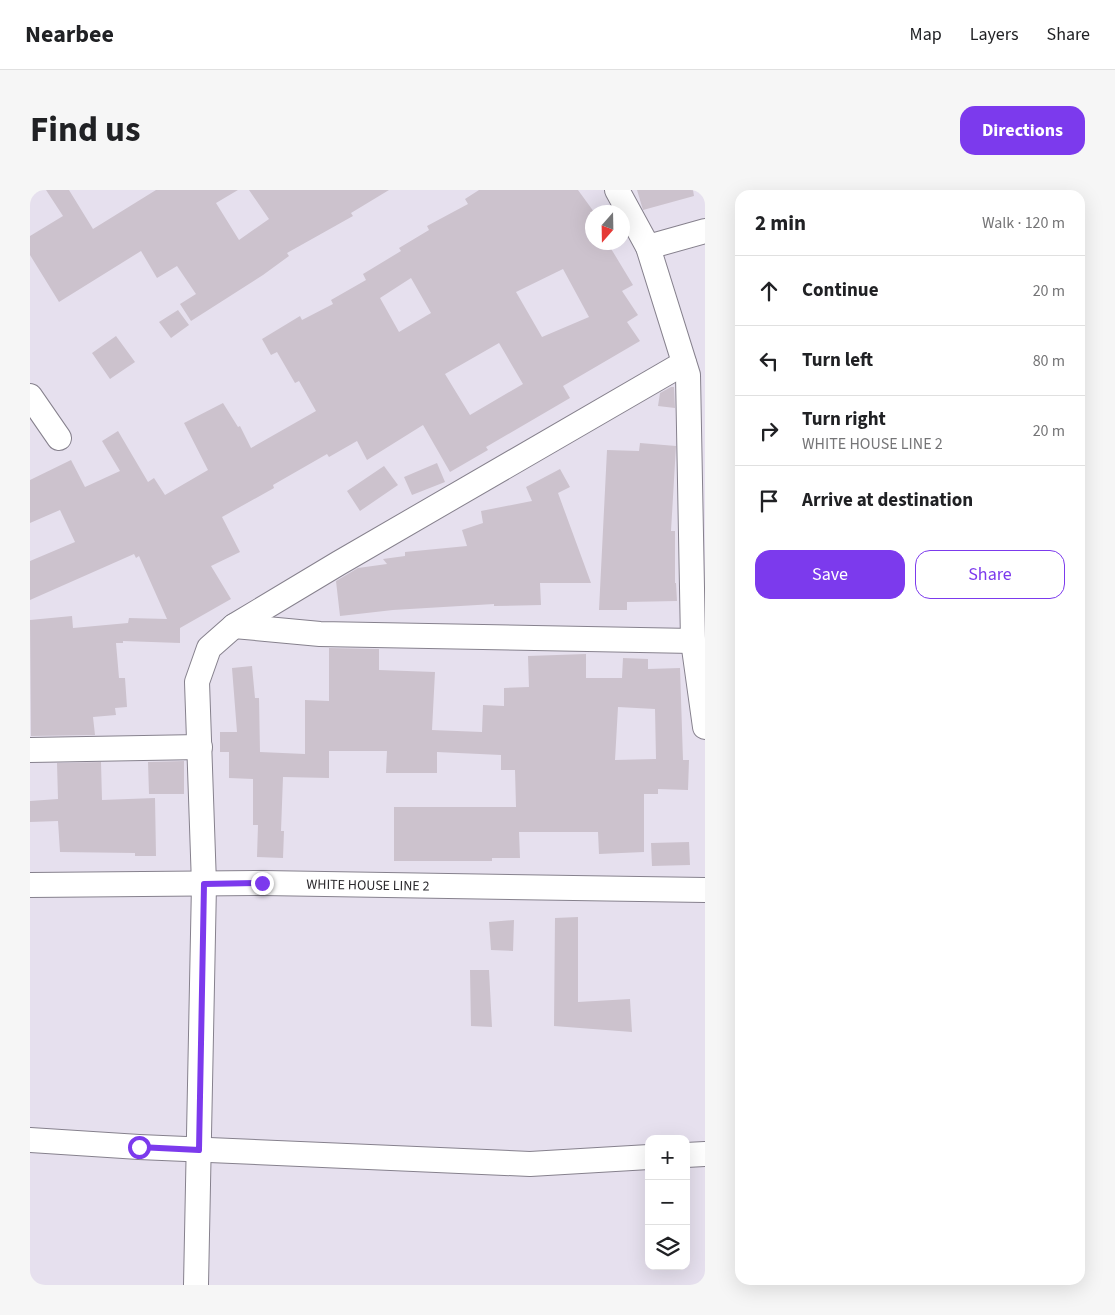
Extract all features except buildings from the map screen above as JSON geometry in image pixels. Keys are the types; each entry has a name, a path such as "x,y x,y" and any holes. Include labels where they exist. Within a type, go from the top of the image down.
{"street":[{"path":"617,190 648,247 688,375 693,641 705,727"},
{"path":"648,247 705,231"},
{"path":"196,1285 204,884 198,682 209,648 234,626 339,563 684,363"},
{"path":"30,396 60,438"},
{"path":"234,626 320,634 693,641"},
{"path":"30,750 200,746"},
{"name":"WHITE HOUSE LINE 2","path":"30,885 262,883 705,890"},
{"path":"30,1140 199,1150 530,1164 645,1157"},
{"path":"690,1155 705,1154"}],"route":[{"path":"139,1147 199,1150 204,884 262,883"}]}
